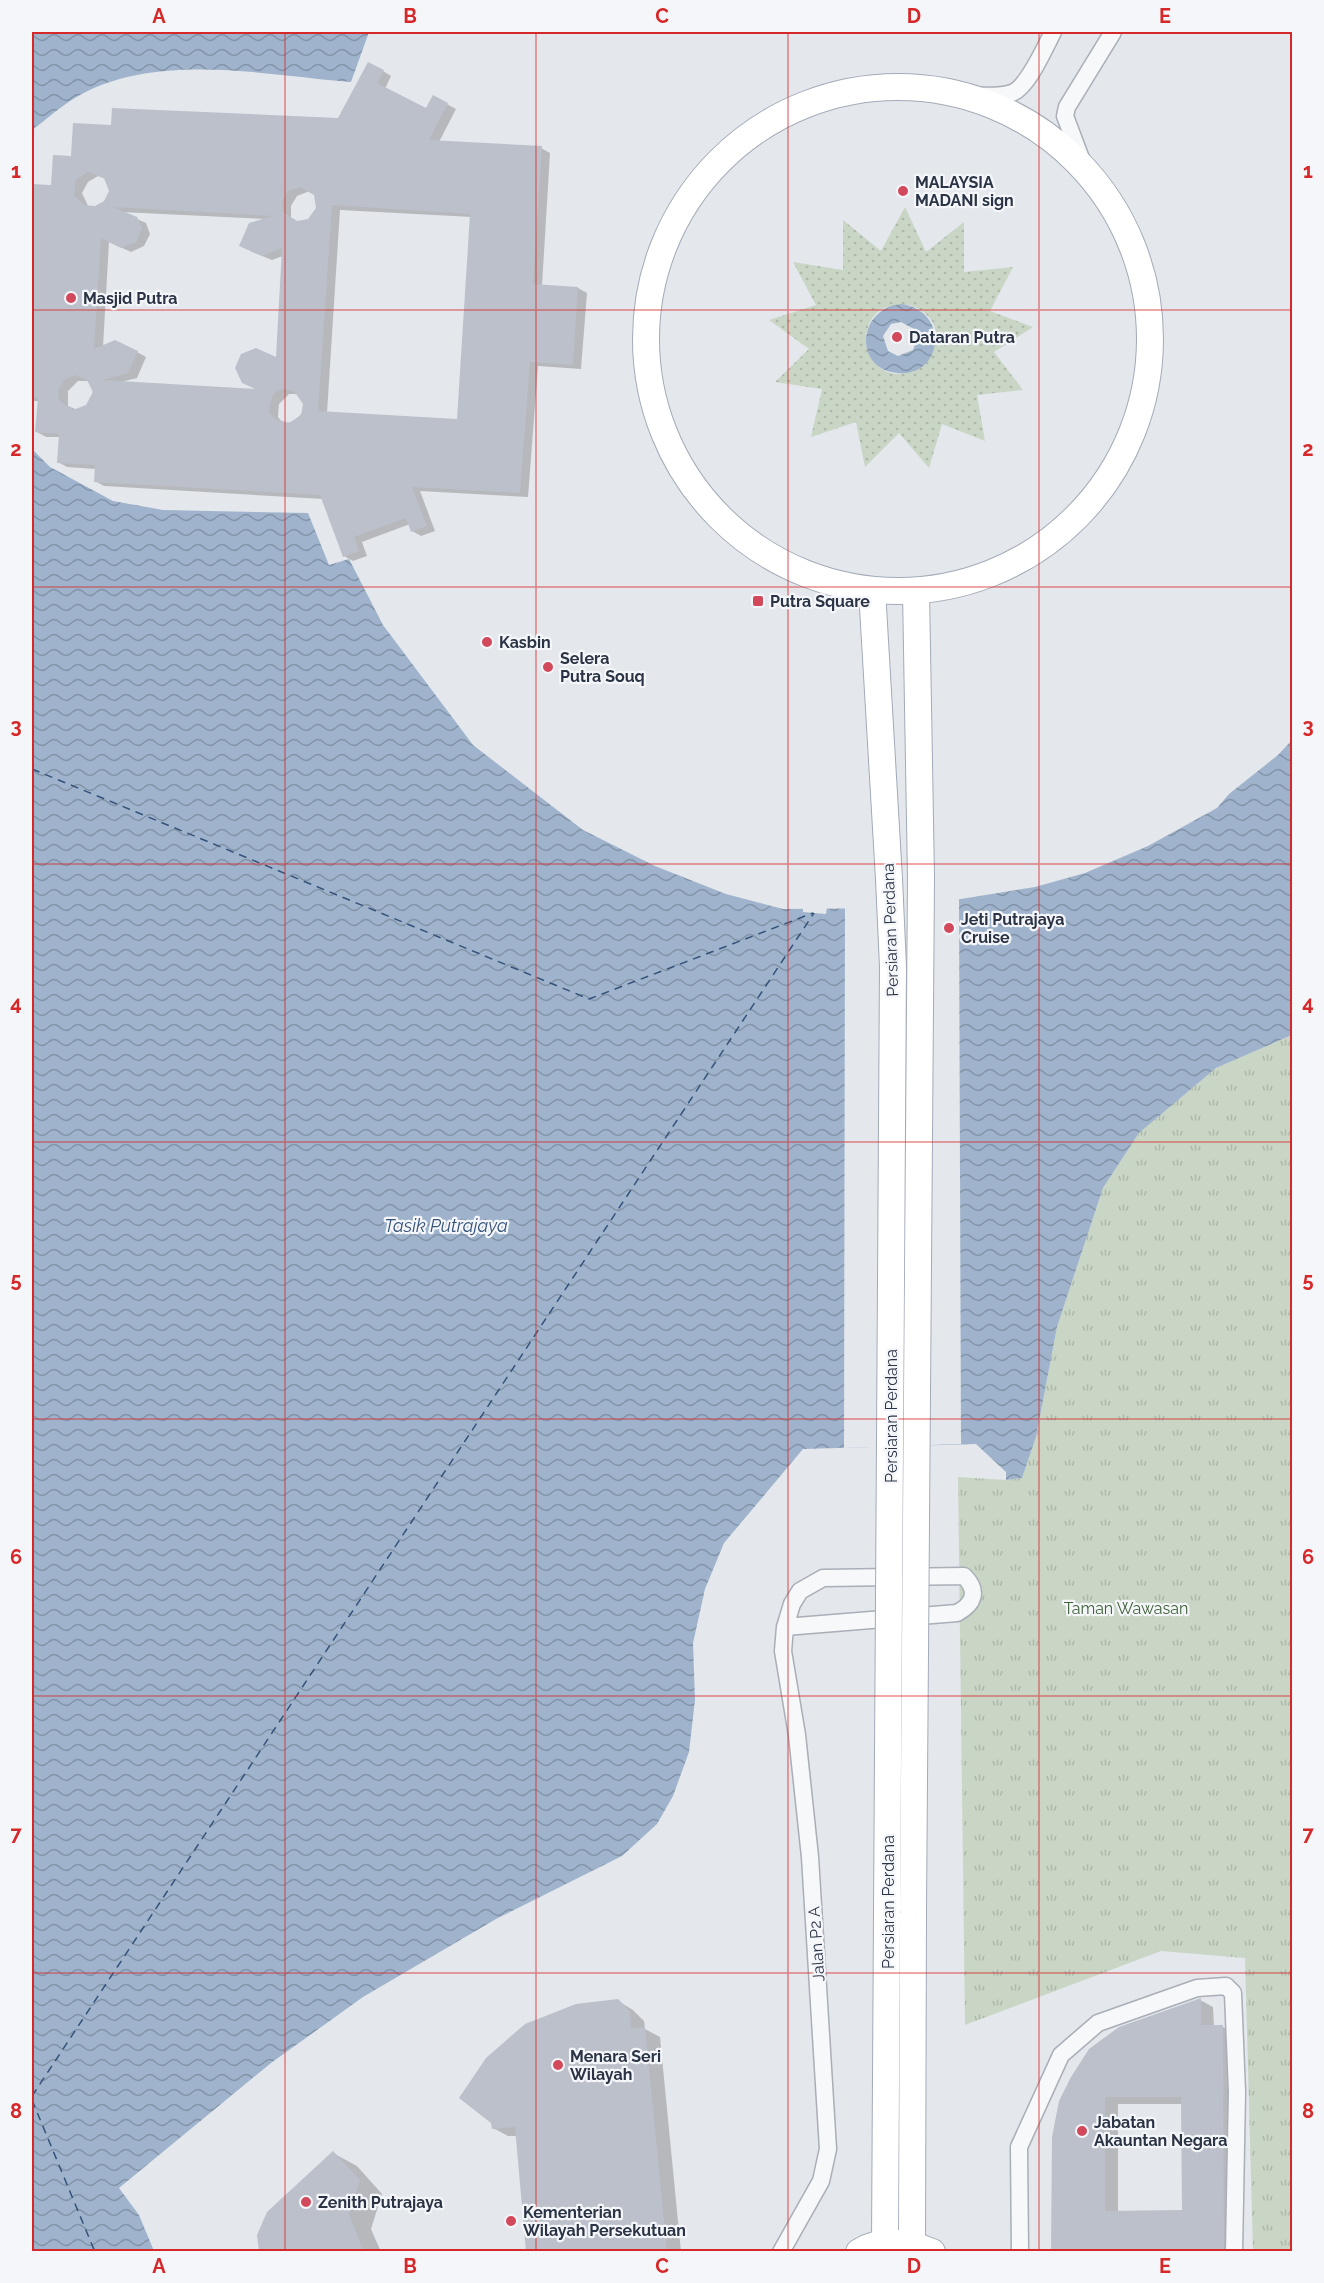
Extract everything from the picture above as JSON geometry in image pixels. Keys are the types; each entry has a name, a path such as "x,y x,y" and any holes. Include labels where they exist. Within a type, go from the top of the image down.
{"main road":[{"path":"899,87 961,95 1007,111 1040,131 1085,169 1123,223 1140,264 1149,308 1151,353 1144,398 1133,431 1118,463 1098,492 1067,525 1040,546 971,580 916,591 872,590 832,583 793,569 749,543 725,524 698,495 676,463 660,427 649,388 645,345 650,290 662,248 687,200 707,174 756,131 789,112 824,98 861,90 899,87"},
{"name":"Persiaran Perdana","path":"872,590 890,879 893,967 885,2242"},
{"name":"Persiaran Perdana","path":"916,591 921,878 913,1909 922,2247"},
{"path":"859,2252 885,2242 922,2247"}],"street":[{"path":"961,95 1001,95 1014,92 1025,83 1053,32"},
{"path":"1085,169 1065,116 1067,107 1113,32"},
{"name":"Jalan P2 A","path":"781,2252 821,2181 828,2149 810,1857 797,1734 783,1651 785,1627 792,1604 800,1591 823,1578 964,1576 972,1584 974,1594 972,1602 957,1613 785,1627"},
{"path":"1020,2252 1019,2146 1061,2055 1098,2023 1197,1988 1226,1986 1233,1993 1237,2092 1234,2252"}],"green space":[{"path":"905,207 926,252 964,222 964,272 1013,267 990,311 1033,327 994,352 1023,390 977,395 985,441 942,424 929,468 899,433 865,467 856,422 811,437 822,389 775,382 809,349 769,320 816,305 793,262 843,270 843,220 881,251","holes":["910,305 928,316 936,330 934,345 927,359 915,369 900,374 885,371 871,358 866,345 867,331 872,318 882,309"]},
{"name":"Taman Wawasan","path":"1292,1035 1292,2251 1253,2251 1245,1958 1161,1951 965,2025 958,1477 1006,1480 1022,1478 1036,1437 1057,1327 1103,1188 1139,1133 1216,1068"}],"water":[{"path":"32,32 369,32 351,82 213,70 178,70 143,74 111,82 80,95 32,130"},
{"path":"901,304 917,309 928,318 934,330 935,342 932,355 925,365 913,371 898,373 884,369 874,362 868,351 866,339 875,316 886,308","holes":["901,322 914,329 917,339 913,350 898,356 888,351 883,336 891,324"]},
{"name":"Tasik Putrajaya","path":"32,449 50,467 113,501 163,510 308,513 329,565 349,559 383,625 473,745 583,830 655,866 726,894 783,909 905,908 1035,887 1085,873 1148,846 1217,808 1229,794 1278,755 1292,740 1292,1035 1216,1068 1139,1133 1103,1188 1057,1327 1036,1437 1022,1478 1006,1480 1006,1472 976,1444 803,1449 724,1543 705,1589 693,1643 695,1700 689,1752 673,1796 657,1824 622,1856 496,1919 363,1997 271,2063 119,2188 139,2215 154,2251 32,2251"}],"pier":[{"path":"959,899 961,1444 844,1448 845,908"},
{"path":"803,906 827,906 826,914 803,912"}],"building":[{"path":"368,62 384,70 377,83 426,108 433,95 448,103 429,140 542,146 533,284 578,287 573,365 530,362 520,493 412,487 427,526 411,532 406,518 354,537 359,551 343,557 320,495 94,482 95,465 57,463 59,434 35,432 38,398 32,397 32,184 51,185 53,155 71,156 73,123 111,125 112,108 338,118","holes":["88,172 104,178 109,191 104,201 95,206 84,205 74,195 76,180","300,187 314,195 316,208 308,219 297,221 283,212 282,201 288,191","332,205 470,214 457,419 318,411","113,207 273,216 249,223 239,246 262,256 282,248 276,357 256,348 241,354 235,368 242,383 256,389 102,380 128,373 138,351 115,340 94,349 101,238 121,248 136,242 142,228 137,217","75,375 87,380 93,392 86,405 73,410 59,400 58,391 64,380","282,389 294,391 303,404 301,415 289,423 275,419 269,411 273,394"]},
{"name":"Jabatan Akauntan Negara","path":"1201,1998 1201,2025 1223,2025 1224,2252 1051,2252 1052,2137 1059,2101 1089,2049 1119,2027","holes":["1105,2097 1181,2097 1182,2210 1105,2211"]},
{"path":"618,1999 630,2011 631,2029 645,2027 667,2252 526,2252 515,2127 492,2129 491,2123 459,2098 486,2058 525,2024 576,2004"},
{"name":"Zenith Putrajaya","path":"333,2151 360,2180 349,2214 364,2252 259,2252 257,2235 267,2212"}],"ferry route":[{"path":"32,769 589,999 813,913"},
{"path":"32,2096 814,913"},
{"path":"32,2100 95,2252"}],"place":[{"name":"MALAYSIA MADANI sign","path":"903,191"},
{"name":"Masjid Putra","path":"71,298"},
{"name":"Dataran Putra","path":"897,337"},
{"name":"Putra Square","path":"758,601"},
{"name":"Kasbin","path":"487,642"},
{"name":"Selera Putra Souq","path":"548,667"},
{"name":"Jeti Putrajaya Cruise","path":"949,928"},
{"name":"Menara Seri Wilayah","path":"558,2065"},
{"name":"Jabatan Akauntan Negara","path":"1082,2131"},
{"name":"Zenith Putrajaya","path":"306,2202"},
{"name":"Kementerian Wilayah Persekutuan","path":"511,2221"}]}
